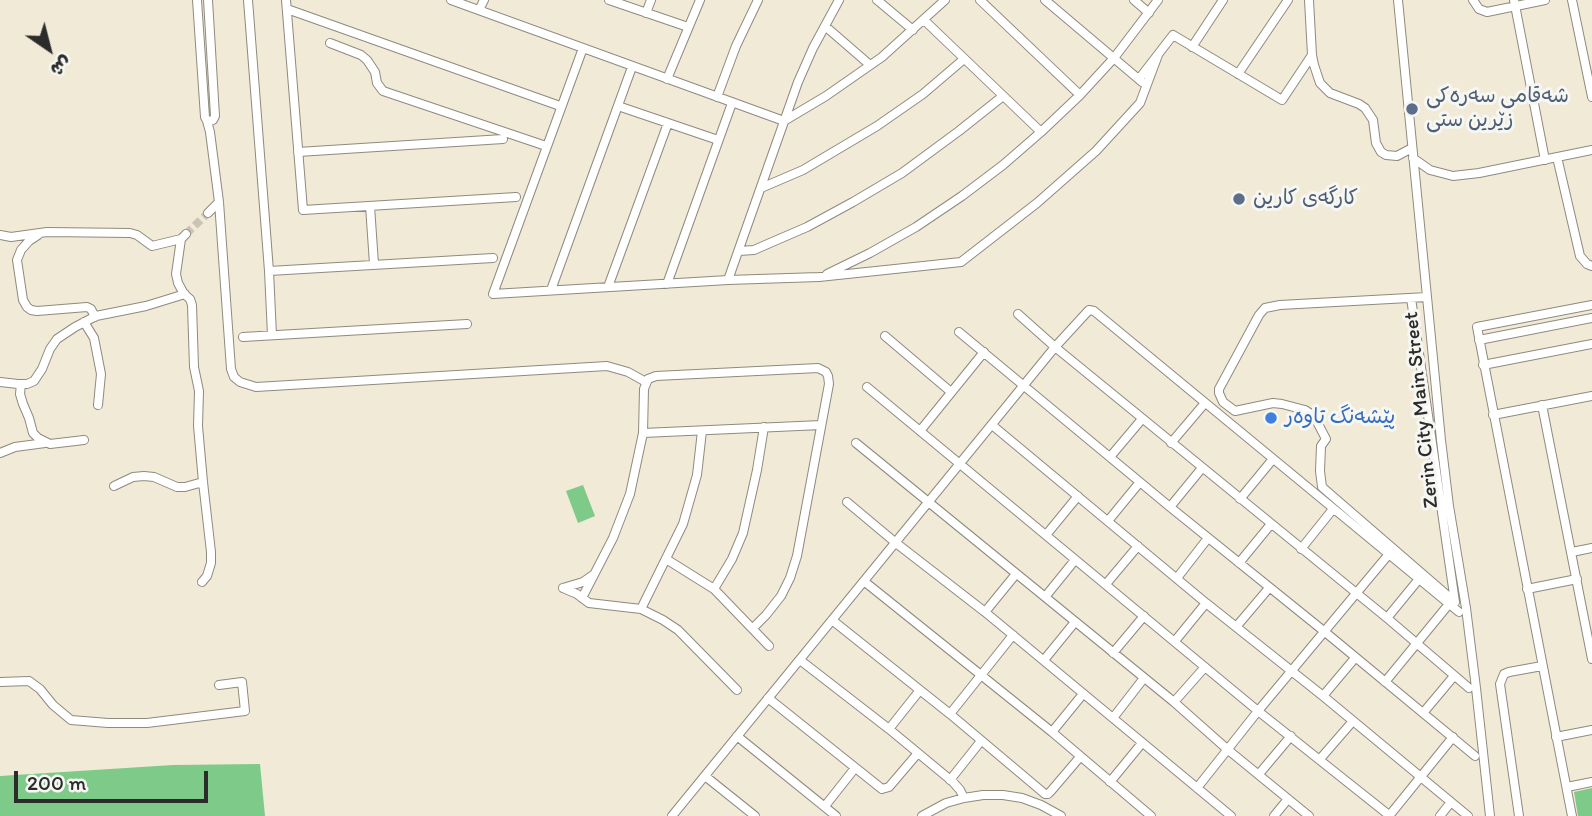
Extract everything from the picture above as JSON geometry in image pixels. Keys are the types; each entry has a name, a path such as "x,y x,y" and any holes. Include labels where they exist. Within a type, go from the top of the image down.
{"street":[{"path":"197,0 205,117 210,132 219,202 231,369 234,377 244,384 260,387 607,366 628,372 646,382"},
{"path":"207,121 211,121 215,116 208,0"},
{"path":"248,0 272,335"},
{"path":"451,0 784,121 870,65 945,0"},
{"path":"479,10 484,0"},
{"path":"609,0 688,27"},
{"path":"646,13 651,0"},
{"path":"667,79 700,0"},
{"path":"716,97 758,0"},
{"path":"728,280 798,82 839,0"},
{"path":"877,0 913,30"},
{"path":"981,0 1080,95"},
{"path":"1045,0 1147,86"},
{"path":"1134,0 1149,13"},
{"path":"819,277 916,227 1003,164 1080,95 1114,58 1158,0"},
{"path":"1192,47 1223,0"},
{"path":"1238,74 1288,0"},
{"path":"1309,0 1312,55 1317,76 1324,89 1359,104 1369,113 1373,120 1376,143 1385,155 1397,156 1412,148"},
{"name":"Zerin City Main Street","path":"1398,0 1441,440 1476,688 1490,816"},
{"path":"1473,0 1479,9 1487,12 1514,3 1545,0"},
{"path":"1572,0 1592,97"},
{"path":"1514,3 1545,160"},
{"path":"516,197 303,210 286,5 560,106"},
{"path":"924,20 1041,132"},
{"path":"825,26 870,65"},
{"path":"1139,79 1172,35 1282,100 1312,55"},
{"path":"200,43 210,42"},
{"path":"330,43 367,60 383,91 546,146"},
{"path":"583,48 493,293 819,277 961,262 1080,167 1136,109 1158,55"},
{"path":"761,188 803,170 877,125 923,94 964,59"},
{"path":"551,290 632,67"},
{"path":"739,251 754,250 807,228 853,202 902,173 1003,96"},
{"path":"667,285 732,103"},
{"path":"618,106 718,140"},
{"path":"608,287 668,123"},
{"path":"298,152 503,139"},
{"path":"1413,158 1430,170 1453,176 1592,150"},
{"path":"1557,157 1578,252 1583,261 1592,266"},
{"path":"208,212 219,202"},
{"path":"370,206 374,264"},
{"path":"40,233 21,250 17,260 23,300 27,307 37,312 88,307 95,317"},
{"path":"0,234 11,237 40,233 130,233 152,246 184,237 176,274 178,283 192,305 194,367 199,391 198,426 211,563 202,582"},
{"path":"269,271 493,258"},
{"path":"0,382 21,384 34,381 57,339 84,322 185,295"},
{"path":"1411,301 1455,602 1322,487 1321,446 1326,439 1314,416 1305,410 1273,403 1236,411 1225,405 1219,393 1265,308 1280,305 1428,299"},
{"path":"1572,816 1477,327 1592,305"},
{"path":"673,815 1055,347 1086,312 1091,310 1459,612"},
{"path":"1018,314 1469,688"},
{"path":"1479,340 1592,318"},
{"path":"84,322 94,338 101,374 97,405"},
{"path":"243,337 467,324"},
{"path":"959,332 1475,756"},
{"path":"885,336 951,392"},
{"path":"1483,365 1592,344"},
{"path":"920,430 984,352"},
{"path":"582,598 613,538 630,494 642,433 646,382 656,376 818,368 826,372 829,379 794,567 781,596 753,628"},
{"path":"21,384 20,394 33,433 45,443"},
{"path":"867,387 1389,816 1452,737"},
{"path":"1493,415 1592,396"},
{"path":"1171,443 1205,403"},
{"path":"1542,405 1592,659"},
{"path":"1110,457 1142,419"},
{"path":"642,433 821,425"},
{"path":"992,425 1468,816"},
{"path":"714,589 732,559 743,533 764,427"},
{"path":"641,609 689,508 700,458 702,431"},
{"path":"0,453 15,447 84,440"},
{"path":"856,443 1174,702 1227,750 1309,816"},
{"path":"1240,499 1273,459"},
{"path":"1170,507 1202,468"},
{"path":"114,486 144,475 181,488 203,482"},
{"path":"1108,521 1140,482"},
{"path":"1046,535 1078,496"},
{"path":"847,502 1044,660 1227,815"},
{"path":"1301,549 1334,509"},
{"path":"1239,563 1271,524"},
{"path":"1177,578 1208,538"},
{"path":"1106,584 1138,546"},
{"path":"1572,552 1592,548"},
{"path":"1197,788 1290,671 1389,554"},
{"path":"666,559 714,589 769,646"},
{"path":"1045,597 1076,560"},
{"path":"597,570 583,582 563,588 589,603 641,609 678,630 737,690"},
{"path":"985,612 1016,574"},
{"path":"1387,618 1419,579"},
{"path":"1527,589 1577,579"},
{"path":"864,582 1052,732 1148,815"},
{"path":"1236,627 1269,589"},
{"path":"1581,601 1592,599"},
{"path":"1175,641 1206,603"},
{"path":"1385,682 1449,604"},
{"path":"1113,653 1144,616"},
{"path":"832,620 1047,794 1080,757"},
{"path":"1044,660 1076,622"},
{"path":"950,714 1013,635"},
{"path":"1323,696 1355,657"},
{"path":"800,660 918,753 950,780 964,797"},
{"path":"1519,816 1500,684 1504,674 1542,666"},
{"path":"1174,702 1205,667"},
{"path":"1423,713 1454,676"},
{"path":"1113,718 1144,678"},
{"path":"0,682 29,681 71,720 108,723 147,723 245,711 242,682 219,685"},
{"path":"889,729 920,690"},
{"path":"1052,732 1083,694"},
{"path":"768,698 882,789 889,788 918,753"},
{"path":"1320,758 1353,721"},
{"path":"1556,737 1592,730"},
{"path":"737,736 836,816"},
{"path":"1259,774 1291,736"},
{"path":"950,780 981,741"},
{"path":"1110,782 1142,743"},
{"path":"825,806 855,768"},
{"path":"705,776 755,816"},
{"path":"1567,787 1592,782"},
{"path":"926,815 946,803 983,794 1022,798 1041,804 1061,816"},
{"path":"1273,816 1288,799"},
{"path":"1440,816 1451,802"}],"green space":[{"path":"583,485 595,516 578,523 566,491"},
{"path":"260,764 265,816 0,816 0,776 173,765"},
{"path":"1592,788 1592,816 1578,816 1574,792"}],"tunnel":[{"path":"186,234 208,213"}],"place":[{"name":"شەقامی سەرەکی زێرین ستی","path":"1412,109"},
{"name":"کارگەی کارین","path":"1239,199"},
{"name":"پێشەنگ تاوەر","path":"1271,418"}]}
